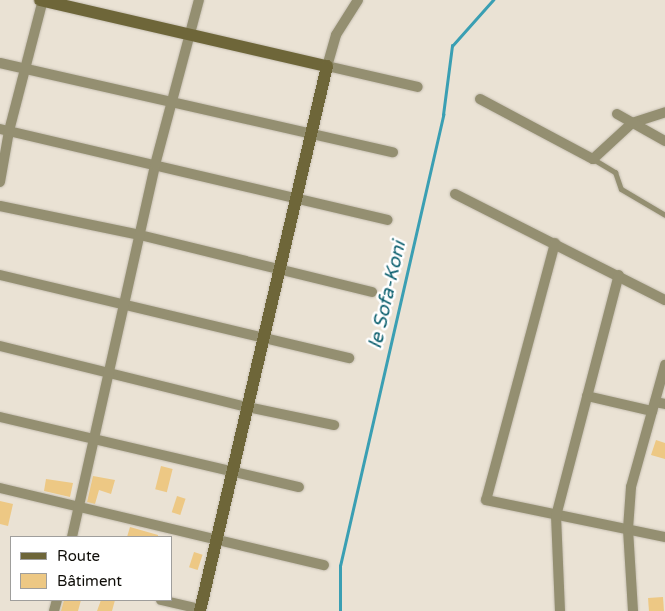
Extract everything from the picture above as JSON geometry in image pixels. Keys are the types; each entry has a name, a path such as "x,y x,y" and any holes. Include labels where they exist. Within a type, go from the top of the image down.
{"street":[{"path":"0,182 5,130 26,69 42,0 418,87"},
{"path":"72,536 96,439 155,165 173,102 189,34 200,0"},
{"path":"165,601 200,610 336,35 358,0"},
{"path":"0,63 311,135 393,152"},
{"path":"480,99 592,159 632,123 665,112"},
{"path":"617,114 665,141"},
{"path":"5,130 155,165 296,201 387,220"},
{"path":"455,194 619,275 665,300"},
{"path":"0,206 140,235 279,271 372,292"},
{"path":"555,243 486,500 665,537"},
{"path":"0,275 126,303 349,358"},
{"path":"560,611 556,516 619,275"},
{"path":"0,346 248,407 334,425"},
{"path":"633,611 628,529 631,487 657,406 665,365"},
{"path":"587,396 657,406"},
{"path":"0,417 232,472 300,486"},
{"path":"0,488 324,565"}],"lane":[{"path":"592,159 615,172 621,189 665,215"}],"building":[{"path":"656,440 665,443 665,459 651,455"},
{"path":"161,466 173,469 167,492 155,489"},
{"path":"93,476 115,480 111,494 99,490 95,504 87,502"},
{"path":"46,479 73,483 70,497 44,491"},
{"path":"177,496 186,499 180,515 172,512"},
{"path":"0,501 13,504 8,526 0,524"},
{"path":"130,527 158,535 158,536 127,536"},
{"path":"194,552 203,555 198,570 189,567"},
{"path":"663,597 664,611 649,611 648,598"},
{"path":"64,601 81,601 78,611 61,611"},
{"path":"101,601 115,601 112,611 97,611"}],"waterway":[{"name":"le Sofa-Koni","path":"340,611 340,566 443,115 452,46 493,0"}]}
